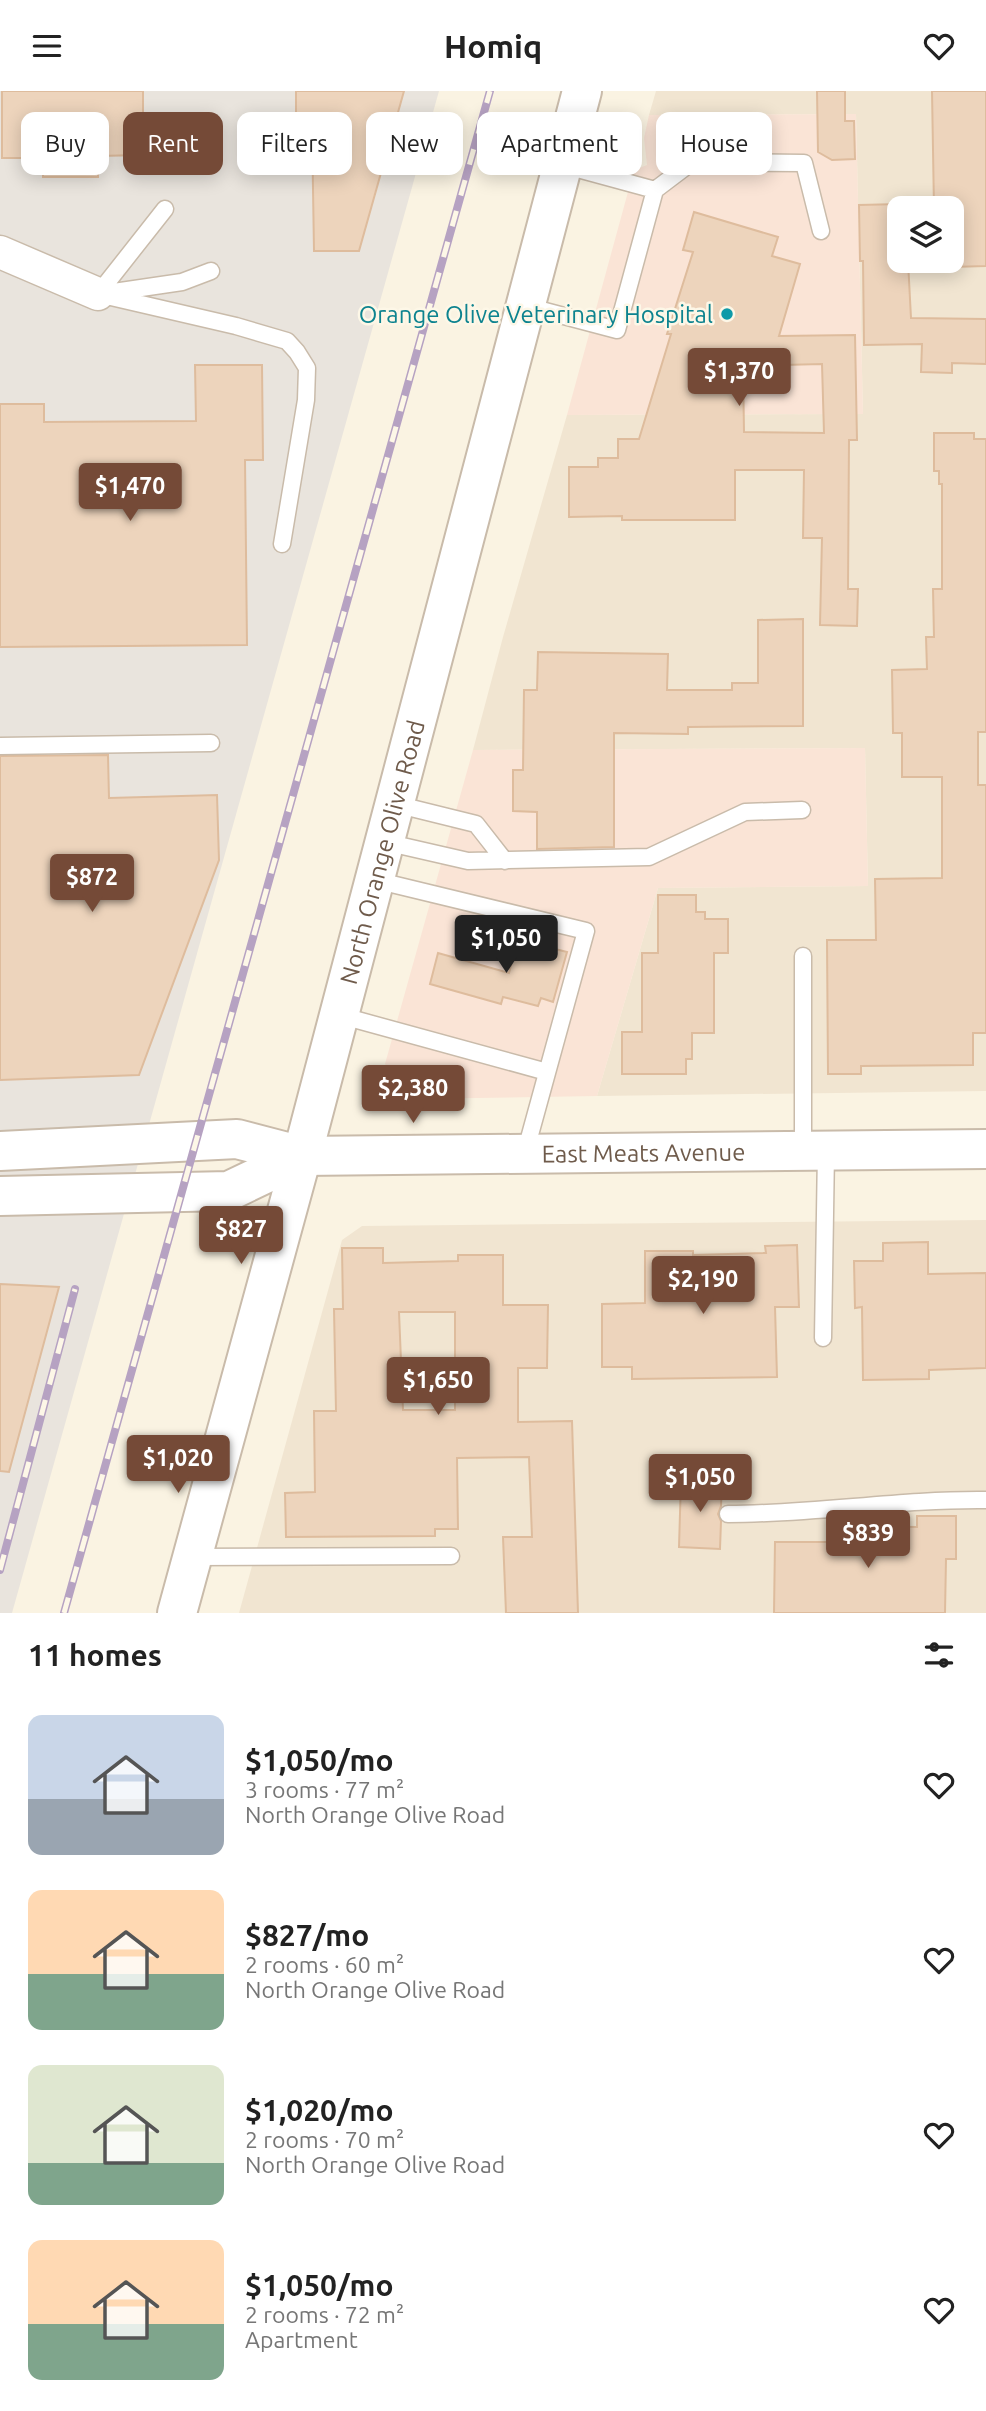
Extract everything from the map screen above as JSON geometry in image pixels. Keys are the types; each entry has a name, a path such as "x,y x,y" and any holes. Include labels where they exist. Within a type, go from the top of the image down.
{"street":[{"name":"North Orange Olive Road","path":"577,112 582,91"},
{"name":"North Orange Olive Road","path":"177,1613 302,1156 560,175"},
{"path":"0,252 98,294"},
{"name":"East Meats Avenue","path":"0,1151 237,1139 302,1156 986,1149"},
{"name":"East Meats Avenue","path":"0,1196 229,1191 302,1156"}],"lane":[{"path":"526,306 617,330 655,190 692,162 804,163 821,231"},
{"path":"600,175 655,190"},
{"path":"98,294 165,209"},
{"path":"98,294 182,282 211,271"},
{"path":"98,294 287,341 297,352 307,368 306,400 282,544"},
{"path":"0,746 211,743"},
{"path":"395,804 476,824 505,861"},
{"path":"385,842 468,861 649,857 745,812 802,810"},
{"path":"374,880 586,931 525,1153"},
{"path":"803,956 823,1338"},
{"path":"339,1015 547,1072"},
{"path":"729,1514 786,1513 941,1499 986,1500"},
{"path":"192,1557 451,1556"}],"shaded area":[{"path":"0,91 439,91 433,112 366,112 366,175 415,175 12,1613 0,1613"},
{"path":"656,91 986,91 986,1091 597,1096 658,888 868,886 865,748 473,750 567,415 863,414 856,114 656,112 656,115 649,115"},
{"path":"772,114 856,114 863,414 567,415 633,175 642,175 642,167 647,165 644,138 649,115 656,115 656,175 772,175"},
{"path":"865,748 868,886 658,888 597,1096 411,1099 385,1064 473,750"},
{"path":"986,1220 986,1613 239,1613 342,1240 362,1226"}],"building":[{"path":"2,91 143,91 143,112 123,112 123,155 109,156 109,112 21,112 21,158 2,158"},
{"path":"296,91 404,91 398,112 366,112 366,175 380,175 359,251 314,251 313,175 352,175 352,112 296,112"},
{"path":"817,91 845,91 845,121 854,121 855,159 832,160 818,152"},
{"path":"932,91 986,91 986,266 964,267 964,196 934,196"},
{"path":"43,175 98,175 98,177"},
{"path":"887,204 887,273 909,273 911,318 986,319 986,364 952,363 952,373 921,372 922,344 864,345 859,205"},
{"path":"694,212 778,237 772,256 800,264 779,336 855,335 857,440 849,440 848,589 858,589 857,626 820,625 822,538 803,538 804,470 735,470 735,520 569,517 569,467 598,467 598,458 618,458 618,439 639,439 671,334 667,334 693,252 683,250","holes":["822,364 824,433 744,432 743,366"]},
{"path":"195,365 262,365 263,460 245,460 247,645 0,647 0,404 44,404 44,422 196,421"},
{"path":"934,433 974,433 974,439 986,439 986,732 978,732 978,785 986,785 986,1033 973,1033 973,1065 861,1066 861,1074 828,1074 827,940 876,940 875,879 942,878 942,777 902,777 902,733 893,733 892,670 927,669 926,637 934,637 933,589 942,589 942,484 939,484 939,471 934,471"},
{"path":"803,619 803,726 688,727 688,734 614,733 614,847 537,849 537,812 513,811 513,770 523,770 524,690 537,690 538,652 668,654 667,690 732,690 732,683 758,683 758,620"},
{"path":"108,755 109,798 217,795 219,860 139,1075 0,1080 0,756"},
{"path":"658,895 696,895 696,912 705,912 705,919 728,919 728,953 714,953 714,1033 692,1033 692,1059 686,1059 686,1074 622,1074 622,1032 642,1032 642,953 658,953"},
{"path":"519,935 556,945 555,949 567,952 553,1002 541,998 538,1006 503,997 501,1004 430,984 438,953 509,973"},
{"path":"928,1242 928,1274 986,1273 986,1368 929,1370 929,1379 863,1380 862,1307 855,1308 854,1261 883,1261 883,1243"},
{"path":"797,1245 799,1307 775,1307 777,1377 632,1379 632,1367 602,1367 602,1304 645,1303 645,1251 693,1251 693,1255 766,1253 765,1246"},
{"path":"342,1248 383,1248 383,1263 458,1261 458,1255 503,1255 503,1305 548,1305 547,1368 518,1368 518,1422 572,1421 578,1613 506,1613 503,1537 532,1537 529,1457 457,1458 458,1529 435,1529 435,1536 286,1537 285,1493 315,1492 314,1411 336,1411 334,1309 343,1309","holes":["399,1312 455,1312 455,1410 403,1410"]},
{"path":"0,1284 59,1287 9,1472 0,1471"},
{"path":"681,1480 722,1481 718,1514 721,1521 720,1549 679,1547"},
{"path":"917,1516 956,1516 956,1559 946,1559 945,1613 774,1613 775,1542 846,1542 846,1526 917,1527"}],"railway":[{"path":"64,1613 490,91"},
{"path":"0,1570 75,1289"}],"place":[{"name":"Orange Olive Veterinary Hospital","path":"727,314"}]}
